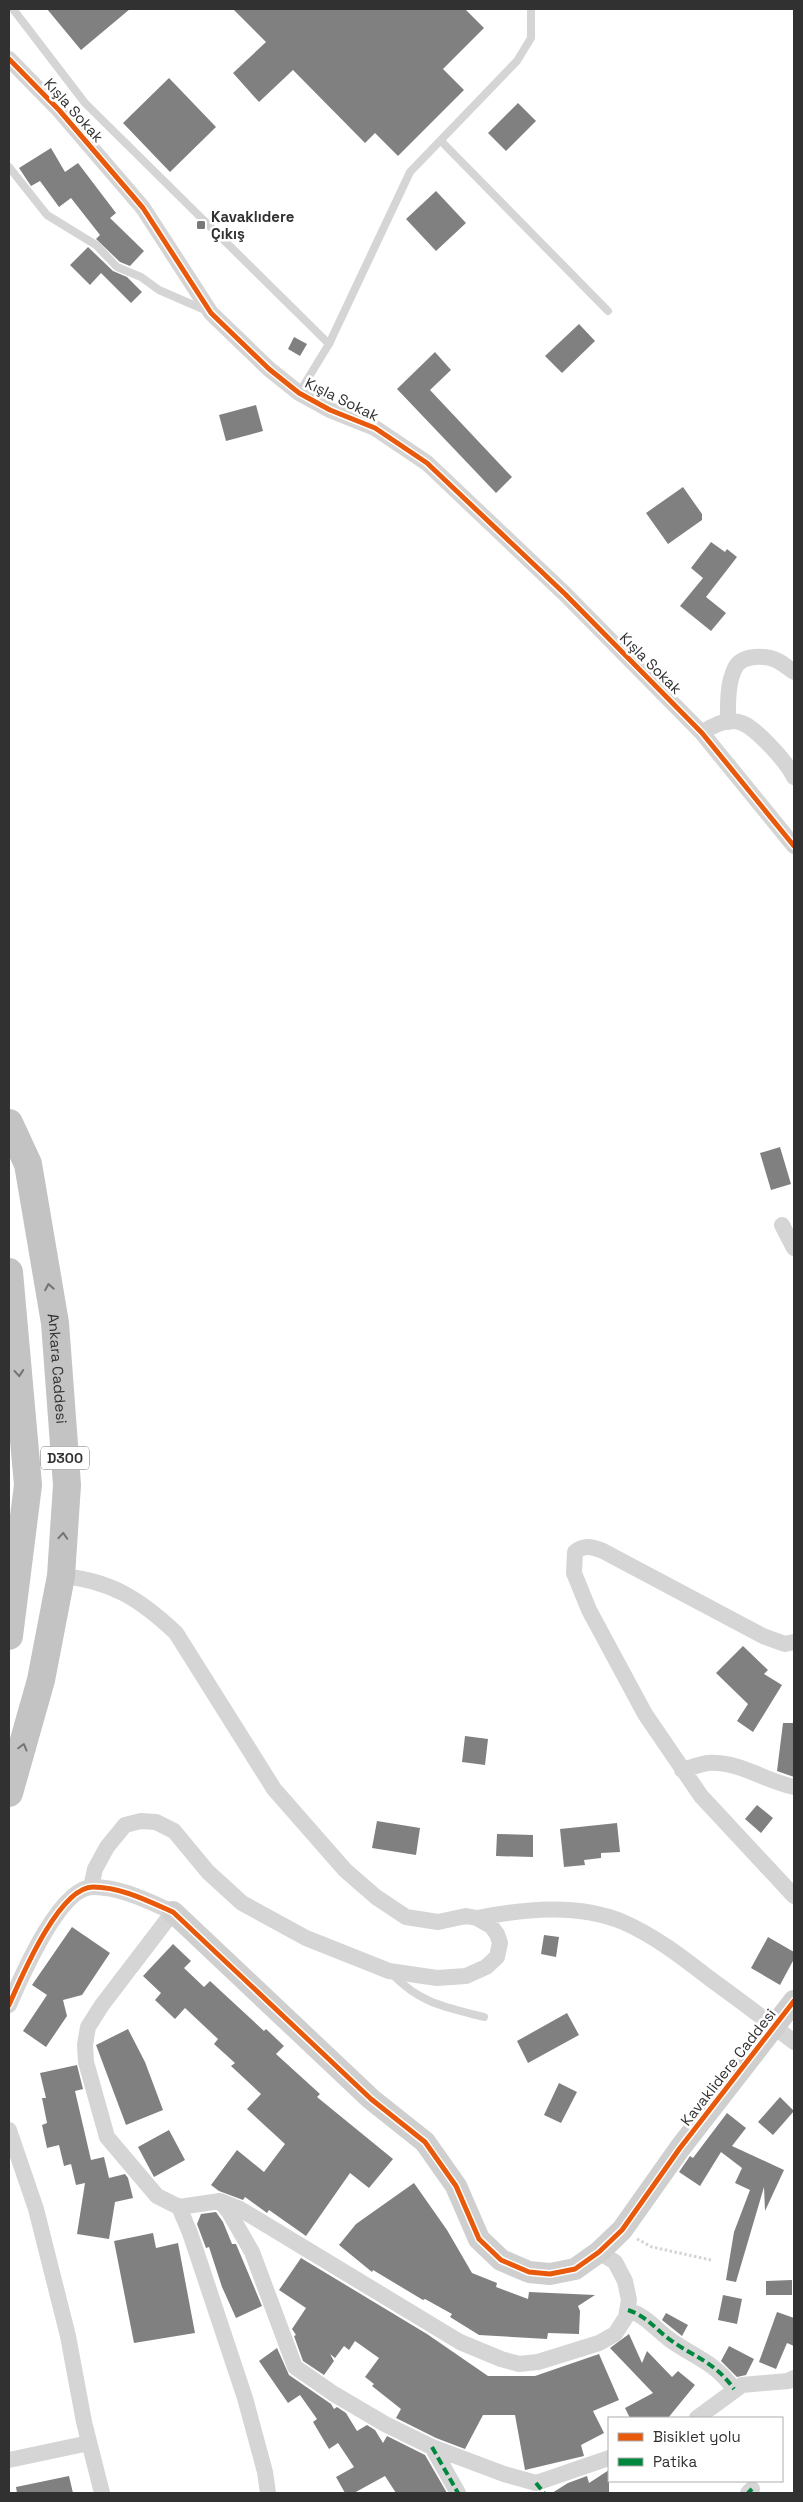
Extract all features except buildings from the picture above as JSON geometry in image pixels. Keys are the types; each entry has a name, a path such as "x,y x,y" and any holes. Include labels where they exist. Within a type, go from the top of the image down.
{"highway":[{"name":"Ankara Caddesi","path":"9,1124 28,1164 55,1323 67,1485 61,1576 40,1680 9,1794"},
{"name":"D300","path":"9,1272 28,1485 9,1636"}],"street":[{"name":"Kışla Sokak","path":"9,58 59,110 143,208 211,313 269,369 300,393 330,410 375,428 427,463 565,594 702,732 794,846"},
{"path":"728,722 729,694 735,667 742,660 752,657 778,661 794,672"},
{"path":"702,732 716,722 742,723 764,741 794,777"},
{"path":"782,1225 794,1248"},
{"path":"794,1642 785,1644 763,1636 591,1547 581,1547 575,1552 574,1573 589,1610 645,1714 682,1770 724,1823 794,1896"},
{"path":"61,1576 100,1582 135,1600 157,1615 176,1633 274,1789 345,1870 376,1897 406,1917 438,1922 466,1916 477,1918 491,1926 497,1934 500,1943 497,1958 466,1976 437,1978 389,1971 306,1938 242,1903 208,1872 174,1831 156,1822 141,1821 125,1825 107,1847 95,1869 91,1887"},
{"path":"682,1770 708,1763 731,1765 772,1782 794,1787"},
{"path":"9,2005 39,1941 62,1909 79,1892 91,1887 110,1889 136,1896 173,1912 102,2005 88,2027 85,2044 86,2062 107,2137 157,2196 179,2207 220,2201 240,2209 460,2342 501,2359 519,2364 538,2362 599,2343 614,2334 626,2317 630,2300 615,2262 599,2252"},
{"path":"477,1918 517,1910 554,1910 589,1913 622,1922 662,1942 794,2042"},
{"name":"Kavaklidere Caddesi","path":"173,1912 371,2099 425,2142 456,2186 479,2239 501,2260 529,2272 550,2274 575,2269 599,2252 622,2230 680,2148 794,2001"},
{"path":"9,2130 43,2236 68,2336 89,2443 102,2493"},
{"path":"220,2201 229,2212 252,2252 295,2367 385,2424 432,2446 540,2488 608,2458"},
{"path":"179,2207 190,2233 245,2398 265,2472 268,2493"},
{"path":"628,2310 642,2315 669,2338 707,2361 727,2378 734,2389"},
{"path":"698,2417 734,2389 759,2382 788,2381 794,2378"},
{"path":"9,2460 89,2443"},
{"path":"432,2446 458,2493"}],"lane":[{"path":"13,9 86,103 329,344"},
{"path":"300,393 329,344 410,172 517,62 531,38 531,9"},
{"path":"441,141 608,311"},
{"path":"9,167 47,215 96,245 117,267 141,277 159,290 211,313"},
{"path":"389,1971 405,1987 431,2004 484,2017"}],"path":[{"path":"622,2230 652,2247 711,2260"}],"marked path":[{"path":"628,2310 646,2319 669,2339 712,2366 734,2389"},
{"path":"432,2447 458,2493"},
{"path":"536,2483 544,2493"},
{"path":"748,2493 752,2489"}],"cycle path":[{"path":"9,59 59,110 143,208 211,313 269,369 299,393 330,410 375,428 427,463 565,594 702,733 794,846"},
{"path":"9,2005 22,1975 43,1936 67,1902 80,1891 93,1887 114,1889 134,1895 173,1912 371,2099 425,2142 456,2186 479,2239 501,2260 529,2272 550,2274 575,2269 599,2252 622,2230 680,2148 794,2001"}],"place":[{"name":"Kavaklıdere Çıkış","path":"201,225"}]}
